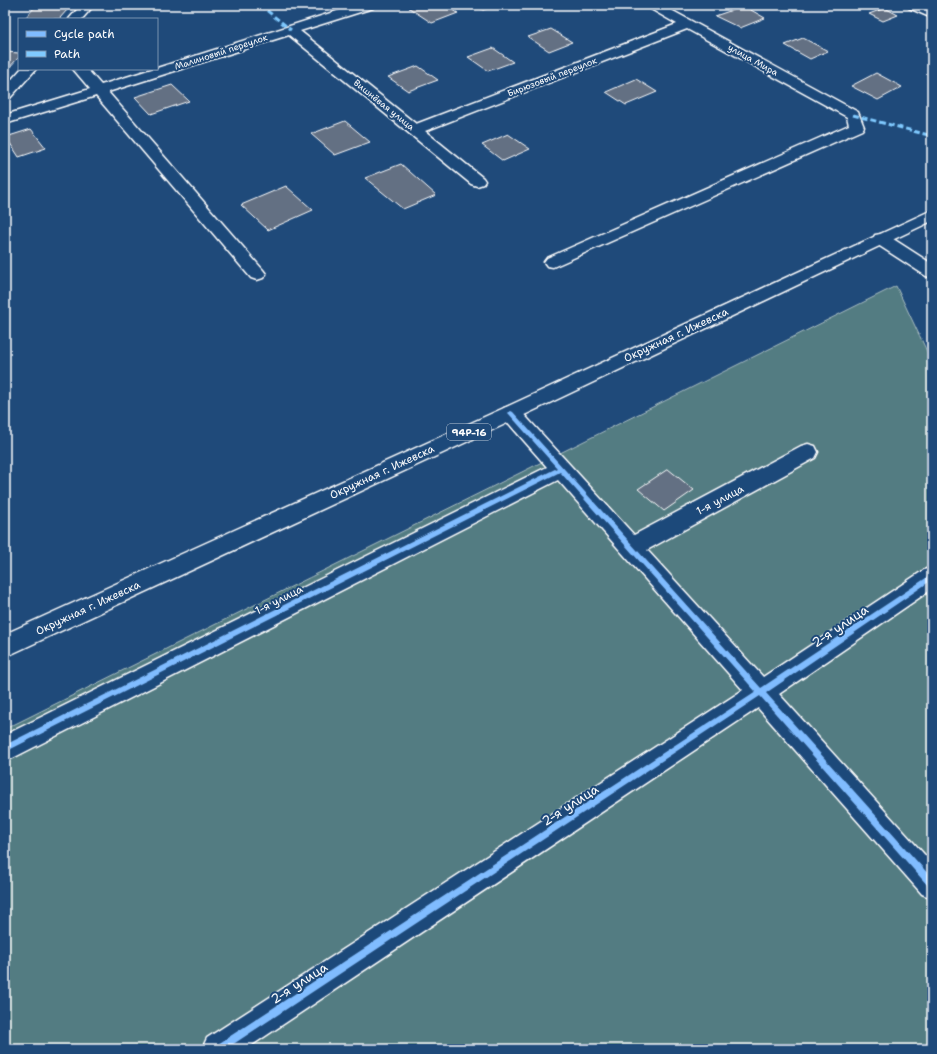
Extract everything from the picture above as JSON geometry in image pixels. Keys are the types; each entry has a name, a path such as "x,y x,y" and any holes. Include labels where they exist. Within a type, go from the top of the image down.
{"street":[{"path":"76,18 88,5"},
{"name":"Малиновый переулок","path":"5,120 369,5"},
{"name":"улица Мира","path":"553,262 856,127 853,115 653,5"},
{"path":"913,5 932,14"},
{"name":"Бирюзовый переулок","path":"415,130 688,24"},
{"name":"Вишнёвая улица","path":"291,30 477,181"},
{"path":"5,95 28,70"},
{"path":"81,70 257,274"},
{"name":"Окружная г. Ижевска","path":"5,646 932,215"},
{"path":"881,239 932,272"},
{"path":"511,412 932,884"},
{"name":"1-я улица","path":"631,548 808,452"},
{"name":"1-я улица","path":"5,749 561,469"},
{"name":"2-я улица","path":"218,1049 761,692 932,577"}],"green space":[{"path":"896,286 932,362 932,1049 5,1049 5,729"}],"building":[{"path":"417,5 445,5 458,13 432,23 409,8"},
{"path":"474,5 497,5 483,10"},
{"path":"36,6 68,9 60,18 25,18"},
{"path":"744,6 765,18 740,28 715,16"},
{"path":"885,8 898,15 883,21 869,14"},
{"path":"551,29 572,42 549,51 528,37"},
{"path":"803,38 828,51 810,59 785,45"},
{"path":"493,48 513,62 488,71 468,57"},
{"path":"5,52 18,53 18,58 5,72"},
{"path":"418,66 438,80 408,91 388,77"},
{"path":"876,73 902,87 878,100 851,86"},
{"path":"636,79 657,92 626,105 606,92"},
{"path":"172,85 189,101 151,114 135,97"},
{"path":"345,121 370,142 335,155 311,134"},
{"path":"31,129 46,148 19,157 6,137"},
{"path":"508,134 530,149 503,161 482,145"},
{"path":"401,164 436,195 403,209 365,178"},
{"path":"286,186 313,210 268,230 241,205"},
{"path":"668,469 694,490 664,511 638,489"}],"marked path":[{"path":"260,5 291,30"},
{"path":"853,115 932,136"}],"cycle path":[{"path":"511,413 932,884"},
{"path":"5,749 561,469"},
{"path":"218,1049 761,692 932,577"}]}
